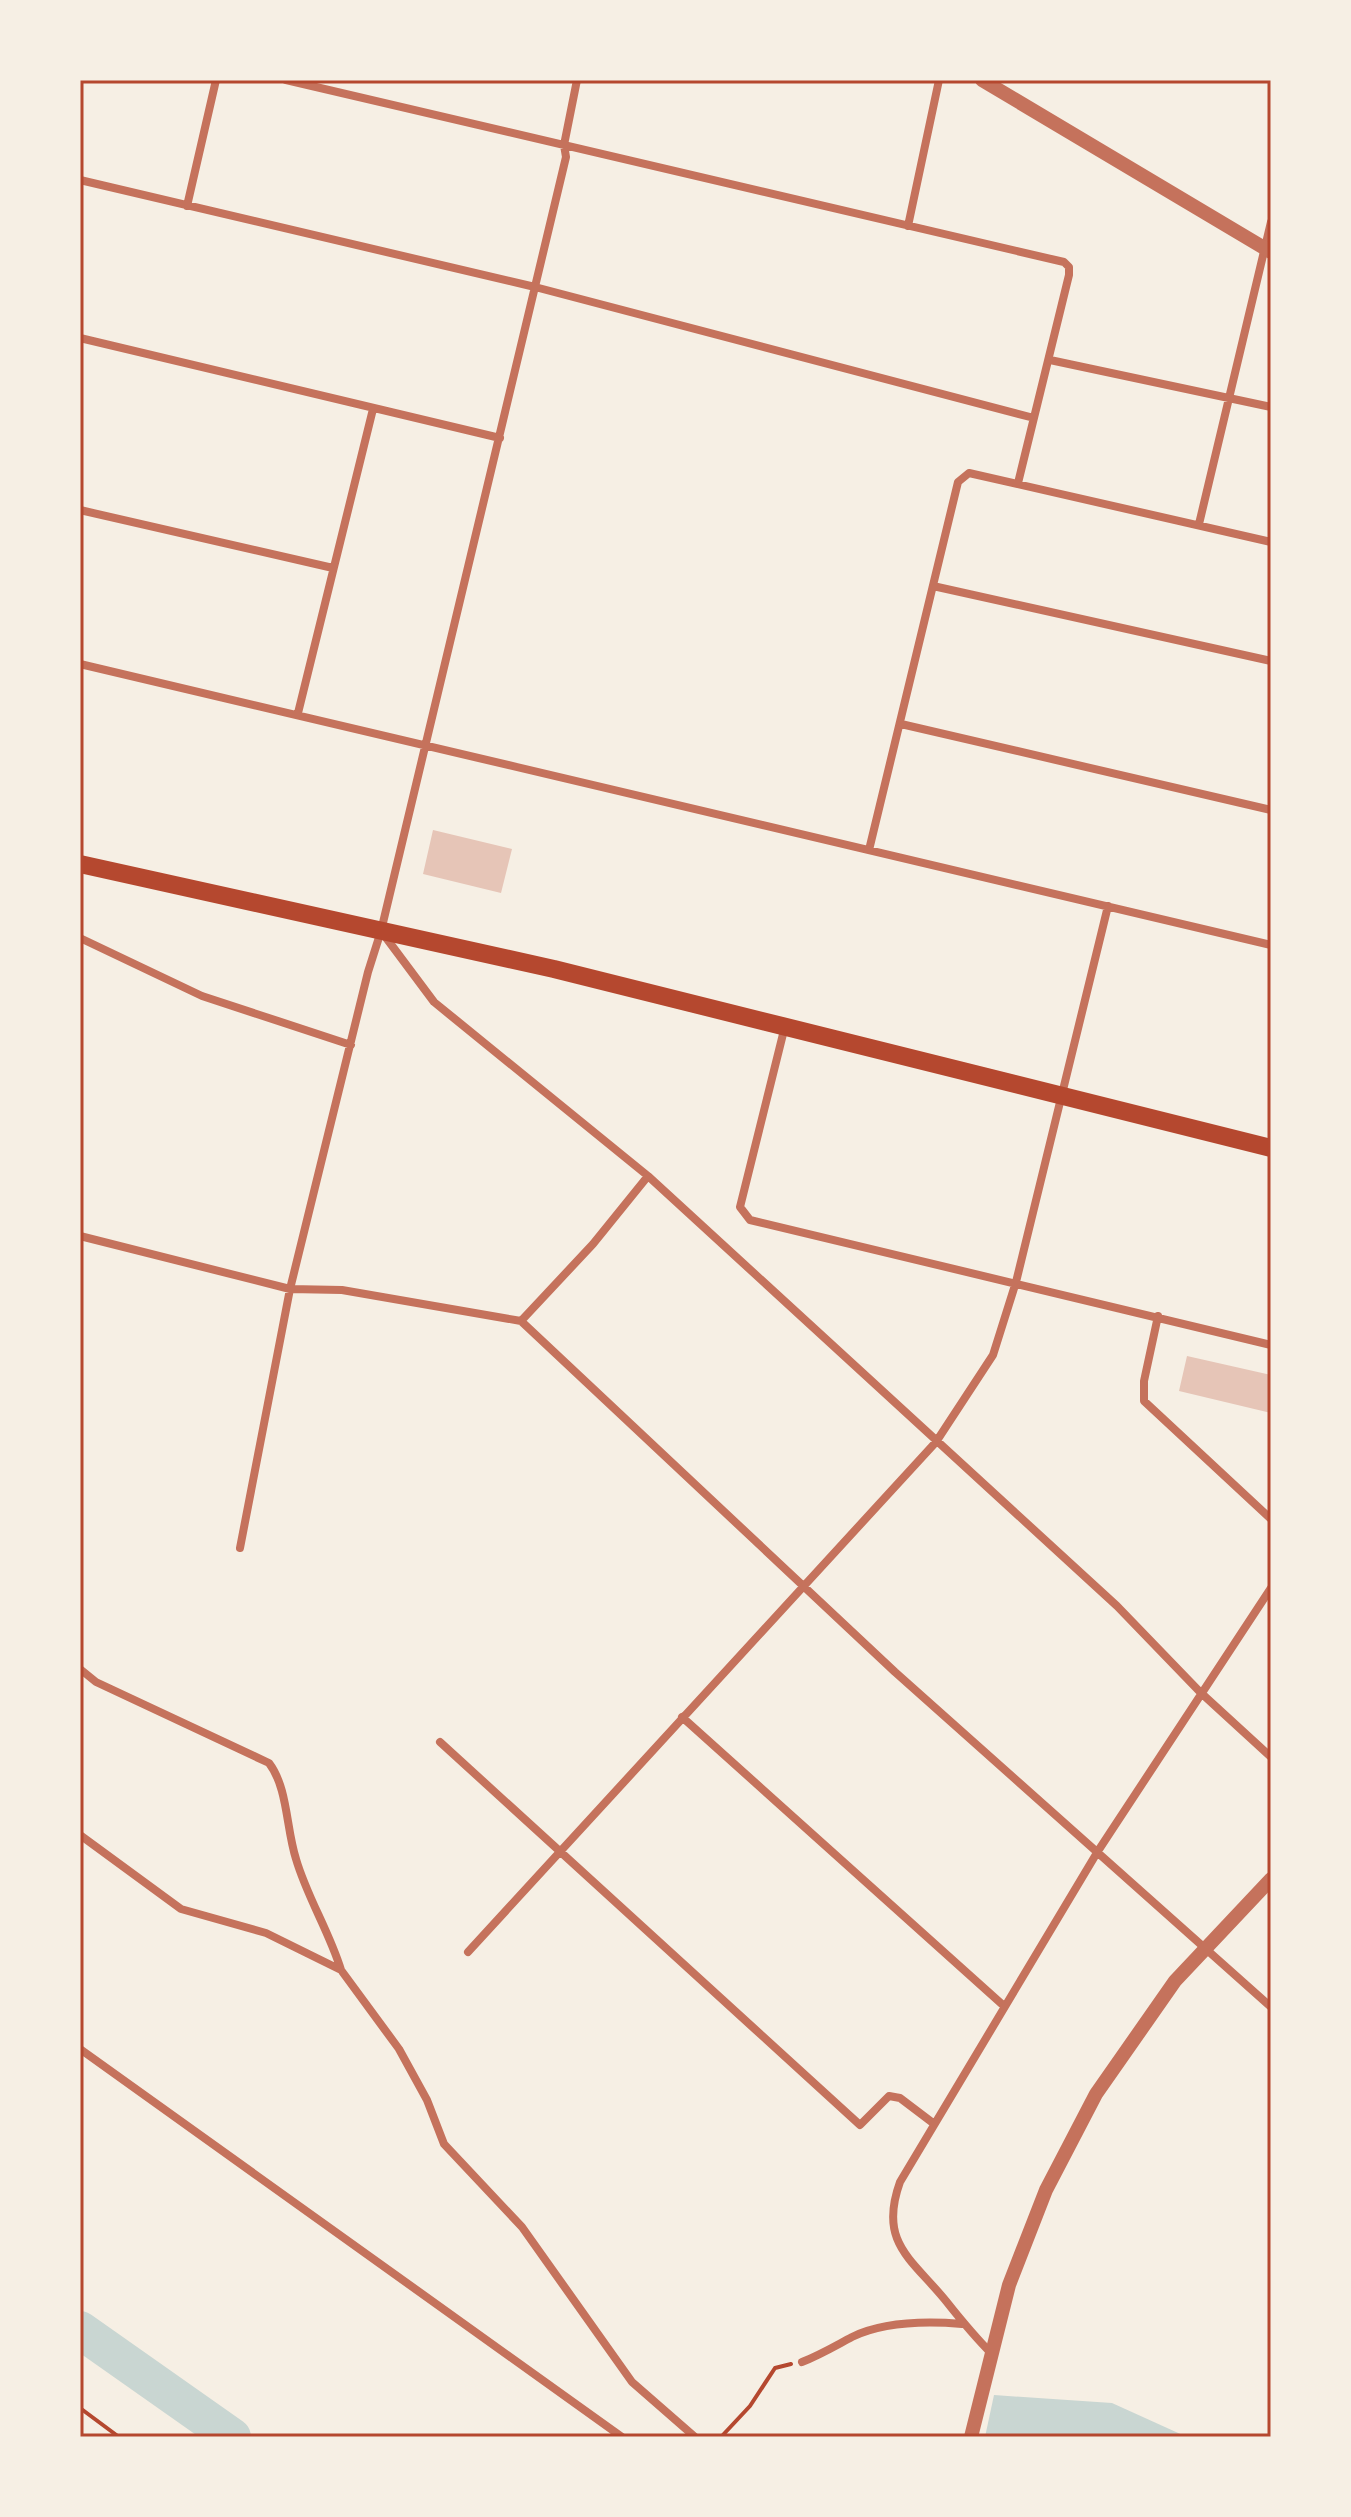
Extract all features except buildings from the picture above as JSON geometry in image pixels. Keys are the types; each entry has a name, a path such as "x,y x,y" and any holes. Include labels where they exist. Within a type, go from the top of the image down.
{"highway":[{"path":"80,864 554,969 1271,1148"}],"street":[{"path":"187,206 216,80"},
{"path":"286,80 1064,262 1069,267 1050,360 1018,483"},
{"path":"240,1548 290,1289 381,931 500,438 566,157 564,145 577,80"},
{"path":"908,226 939,80"},
{"path":"982,80 1268,250"},
{"path":"80,180 535,287 1034,418"},
{"path":"1199,524 1268,250 1271,222"},
{"path":"80,338 500,438"},
{"path":"1050,360 1271,407"},
{"path":"298,713 373,409"},
{"path":"869,850 958,482 969,473 1271,542"},
{"path":"80,510 333,568"},
{"path":"933,586 1271,661"},
{"path":"80,664 1271,945"},
{"path":"901,724 1271,810"},
{"path":"468,1952 936,1442 993,1355 1016,1282 1108,906"},
{"path":"381,931 434,1002 648,1176 1117,1606 1200,1692 1271,1757"},
{"path":"80,938 202,996 351,1045"},
{"path":"785,1026 740,1207 750,1220 1271,1345"},
{"path":"521,1321 593,1244 648,1176"},
{"path":"80,1236 290,1289 342,1290 521,1321 802,1586 1271,2007"},
{"path":"1158,1316 1144,1381 1144,1401 1271,1519"},
{"path":"992,2354 962,2324 946,2300 917,2272 899,2248 893,2229 891,2205 900,2182 933,2123 1098,1851 1123,1818 1200,1692 1271,1588"},
{"path":"80,1669 96,1682 269,1763 279,1776 296,1860 331,1937 341,1970 399,2049 427,2100 444,2144 522,2227 632,2382 695,2437"},
{"path":"682,1717 1004,2006"},
{"path":"440,1742 860,2125 889,2096 900,2098 933,2123"},
{"path":"80,1835 181,1909 266,1933 341,1970"},
{"path":"971,2437 1009,2285 1046,2190 1096,2094 1145,2020 1206,1948 1271,1879"},
{"path":"80,2049 622,2437"},
{"path":"802,2362 854,2336 889,2326 930,2321 962,2324"}],"path":[{"path":"721,2437 750,2406 775,2368 802,2362"},
{"path":"80,2408 119,2437"}],"shaded area":[{"path":"994,2395 1112,2403 1187,2437 985,2437"}],"waterway":[{"path":"80,2330 232,2437"}]}
